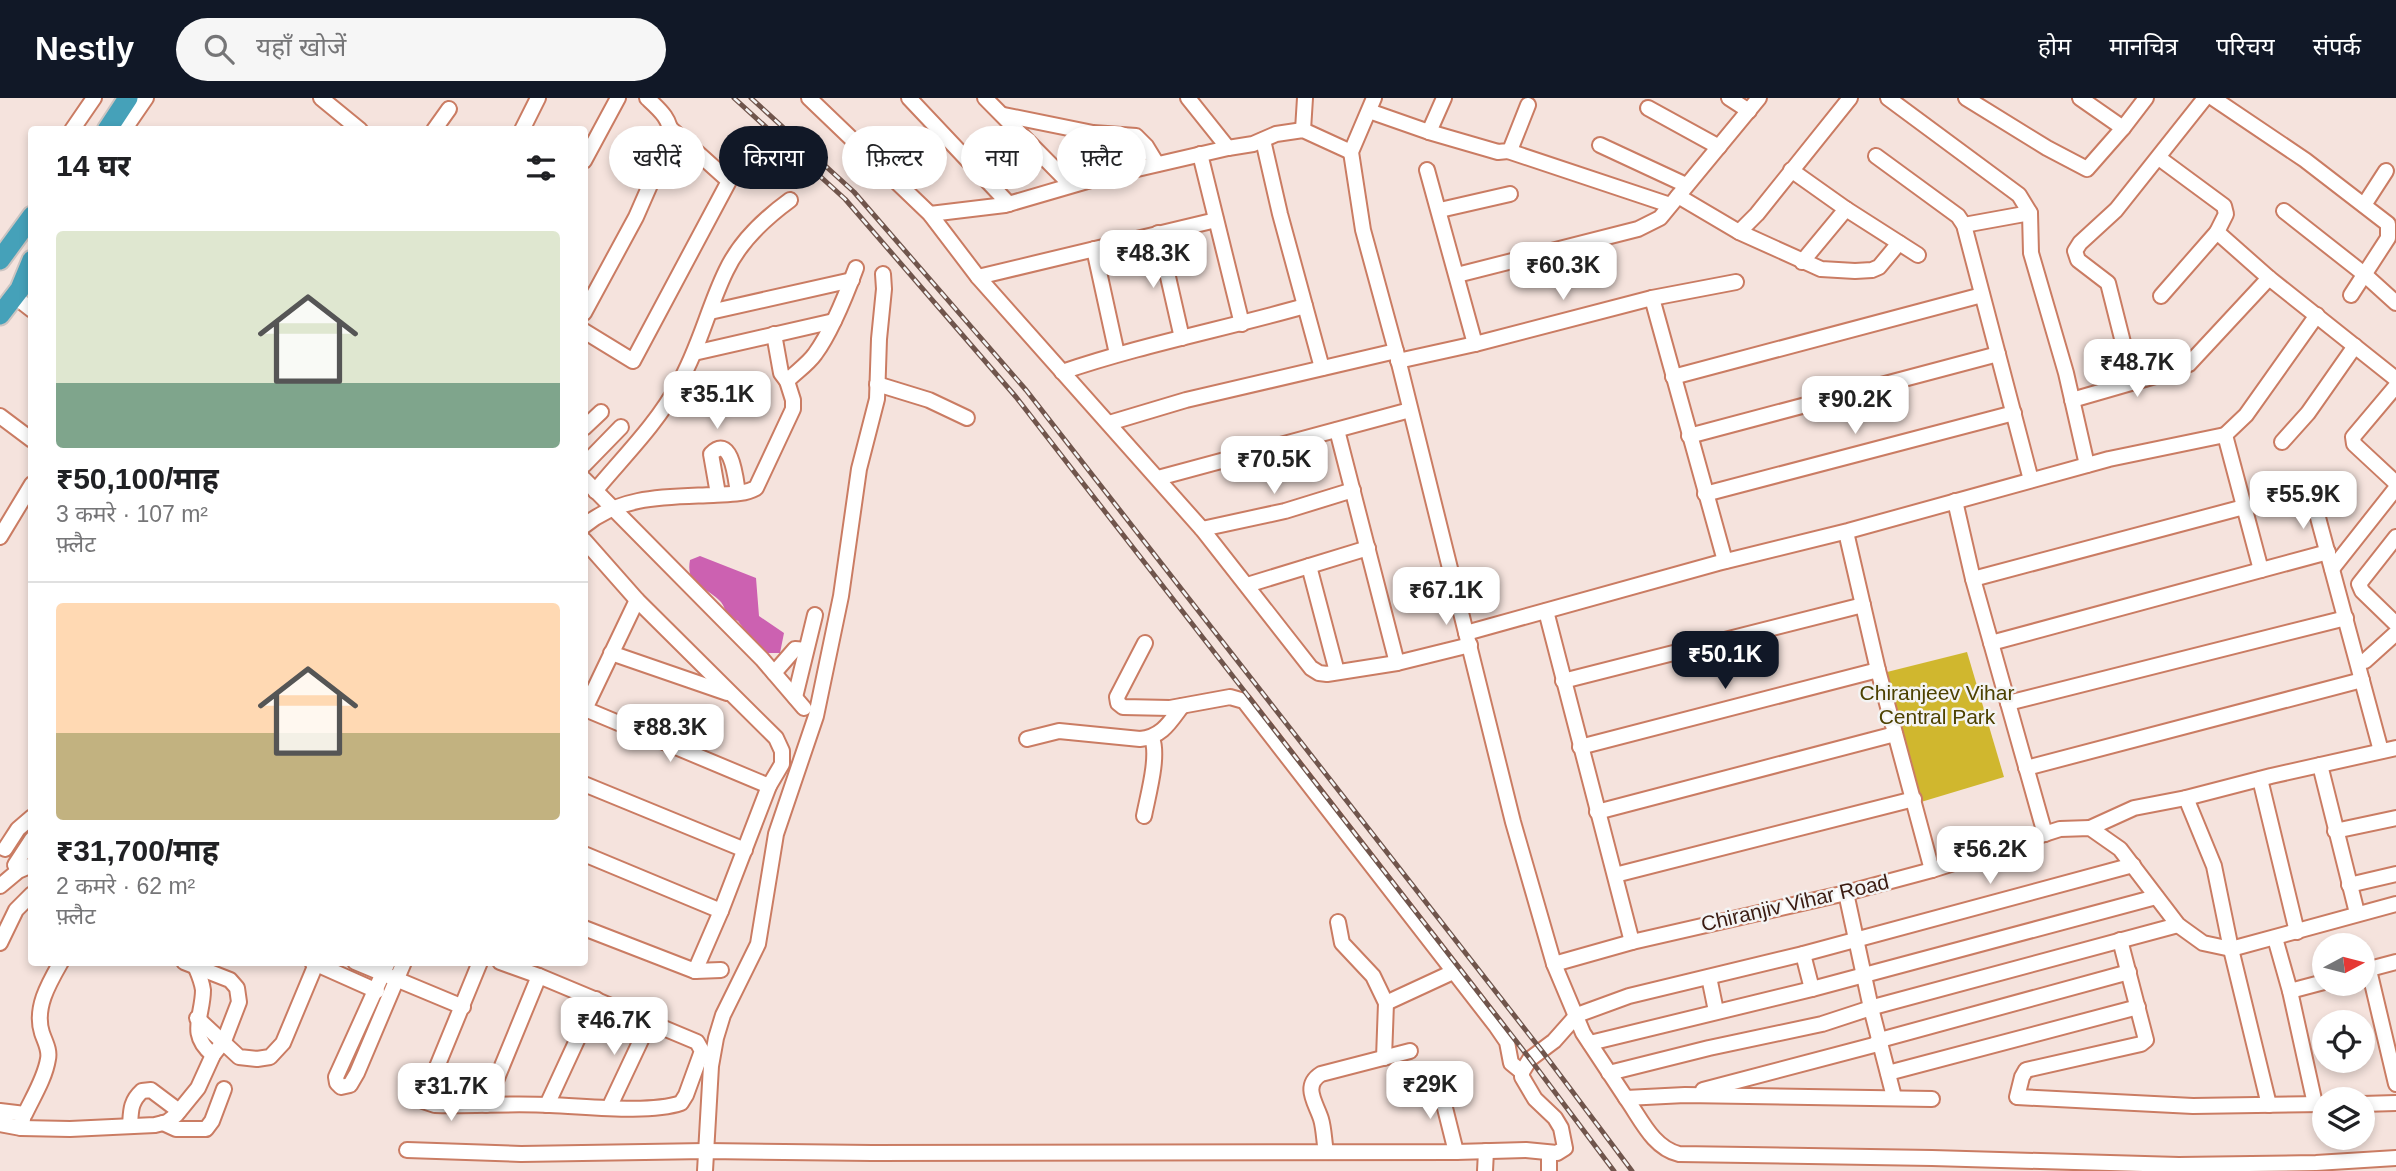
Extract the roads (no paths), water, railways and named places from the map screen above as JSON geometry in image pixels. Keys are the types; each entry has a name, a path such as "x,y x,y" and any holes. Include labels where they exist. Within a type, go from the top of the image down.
{"highway":[{"path":"93,126 112,98"},
{"path":"110,126 128,98"},
{"path":"0,260 28,222"},
{"path":"0,315 20,289 28,270"}],"street":[{"path":"75,126 94,98"},
{"path":"127,126 146,98"},
{"path":"321,98 355,126"},
{"path":"524,126 538,98"},
{"path":"588,154 618,98"},
{"path":"647,98 666,116 670,126"},
{"path":"809,98 930,214 978,276 1202,529 1311,668 1319,673 1397,663 1546,611 1725,561 2087,465 2225,435 2246,415 2317,315"},
{"path":"909,98 1009,204"},
{"path":"985,98 1057,170"},
{"path":"1188,98 1228,148"},
{"path":"1429,132 1444,98"},
{"path":"1728,98 1749,111"},
{"path":"1457,275 1638,229 1660,218 1759,98"},
{"path":"1739,232 1757,214 1850,98"},
{"path":"1888,98 2019,195 2031,213 2031,253 2087,465"},
{"path":"1966,98 2047,148 2087,169 2146,98"},
{"path":"2080,98 2123,128"},
{"path":"2133,382 2108,283 2078,260 2075,251 2080,243 2116,210 2205,98"},
{"path":"2213,98 2305,159 2385,221 2390,233 2350,295"},
{"path":"1303,99 1303,130"},
{"path":"1678,195 1429,132 1371,104 1351,152 1363,230 1513,822 1554,964 1583,1033 1656,1142 1666,1151 1679,1154 2027,1166 2308,1167 2379,1165 2396,1158"},
{"path":"1508,151 1528,105"},
{"path":"1648,108 1719,147"},
{"path":"437,126 449,109"},
{"path":"1004,115 1093,133 1136,136 1157,164"},
{"path":"1146,167 1253,144 1276,134 1303,130 1351,152"},
{"path":"1263,140 1322,368"},
{"path":"1600,145 1739,232 1821,269 1872,270 1879,267 1899,243"},
{"path":"1200,154 1242,324"},
{"path":"1876,156 1958,216 1964,225 2031,480"},
{"path":"2159,158 2224,206 2226,214 2217,232 2161,296"},
{"path":"588,333 633,360 729,181 705,159"},
{"path":"1427,170 1475,344"},
{"path":"1791,170 1918,256"},
{"path":"2364,205 2386,171"},
{"path":"588,306 648,189"},
{"path":"930,214 1009,204 1058,189"},
{"path":"1440,210 1510,194"},
{"path":"595,491 639,442 677,387 694,353 726,269 758,224 790,200"},
{"path":"1802,262 1846,209"},
{"path":"2284,211 2396,303"},
{"path":"1964,225 2031,213"},
{"path":"978,276 1216,220"},
{"path":"2217,232 2269,278 2396,379"},
{"path":"1158,233 1182,338"},
{"path":"1094,249 1117,354"},
{"path":"710,312 854,274 834,321 814,356 787,381"},
{"path":"705,1171 711,1066 716,1038 723,1015 758,944 776,835 816,716 841,596 859,469 877,399 883,274"},
{"path":"2072,400 2189,364 2269,278"},
{"path":"1109,423 1186,400 1322,368 1475,344 1652,298 1736,282"},
{"path":"1673,377 1982,295"},
{"path":"14,296 28,307"},
{"path":"1652,298 1725,561"},
{"path":"1062,372 1117,354 1305,306"},
{"path":"694,353 834,321"},
{"path":"588,535 611,508 642,499 737,493 756,488 793,409 787,381 781,373 774,334"},
{"path":"2282,442 2308,413 2355,346"},
{"path":"1689,436 1998,354"},
{"path":"877,384 929,400 967,418"},
{"path":"2396,386 2353,437 2354,444 2396,483"},
{"path":"1158,478 1410,410"},
{"path":"588,424 601,412"},
{"path":"1705,494 2014,413"},
{"path":"0,416 28,437"},
{"path":"588,461 621,427"},
{"path":"1337,430 1397,663"},
{"path":"2225,435 2261,570"},
{"path":"718,494 711,454 715,449 721,448 726,450 730,457 737,493"},
{"path":"588,483 800,702 806,650 815,615"},
{"path":"2332,569 2396,488"},
{"path":"1202,529 1285,511 1353,490"},
{"path":"0,537 28,491"},
{"path":"2313,499 2381,751"},
{"path":"1955,501 1973,579 2045,834"},
{"path":"1973,579 2244,507"},
{"path":"1846,531 1878,670 1932,870"},
{"path":"2396,537 2359,584 2362,591 2396,624"},
{"path":"588,542 637,600 776,738 782,751 782,764 769,786 695,971"},
{"path":"1247,585 1368,548"},
{"path":"1991,643 2328,552"},
{"path":"1309,566 1337,672"},
{"path":"588,703 637,600"},
{"path":"1563,681 1863,605"},
{"path":"1546,611 1632,942"},
{"path":"2008,703 2346,618"},
{"path":"2365,661 2396,633"},
{"path":"1145,643 1116,697 1118,703 1123,707 1170,708 1230,698 1244,701 1496,1026 1507,1042 1511,1063 1522,1072"},
{"path":"774,673 795,649 806,650"},
{"path":"611,653 732,694"},
{"path":"1580,747 1878,670"},
{"path":"2026,768 2362,680"},
{"path":"1027,739 1059,731 1152,738 1161,733 1182,706"},
{"path":"588,711 769,786"},
{"path":"1597,812 1895,734"},
{"path":"1144,816 1155,757 1152,738"},
{"path":"2090,828 2134,808 2396,748"},
{"path":"2319,765 2357,914"},
{"path":"2260,779 2297,932"},
{"path":"588,786 745,850"},
{"path":"2186,798 2214,866 2269,1105"},
{"path":"1615,875 1914,799"},
{"path":"2335,831 2396,818"},
{"path":"21,867 3,846 18,829 28,825"},
{"path":"2090,828 2120,849 2178,925 2203,943 2231,949 2396,904"},
{"name":"Chiranjiv Vihar Road","path":"1554,964 1632,942 1846,893 1932,870 2060,829 2090,828"},
{"path":"0,886 21,867 28,849"},
{"path":"588,856 721,911"},
{"path":"407,1150 521,1154 706,1151 872,1153 1526,1150 1557,1153 1565,1148 1561,1128 1555,1118 1535,1099 1522,1077 1522,1072 1530,1059 1554,1041 1577,1015 1629,996 1803,954 2133,865"},
{"path":"2349,885 2396,874"},
{"path":"1846,893 1894,1097"},
{"path":"1590,1043 1812,989 2156,897"},
{"path":"0,943 16,910 28,898"},
{"path":"1338,922 1342,943 1373,976 1386,1003 1384,1058"},
{"path":"1609,1073 1822,1024 1871,1008 2178,925"},
{"path":"588,930 695,971 721,970"},
{"path":"2275,938 2315,1087"},
{"path":"2120,940 2146,1040 2141,1044 2026,1070 2017,1097 2193,1105 2312,1104"},
{"path":"1803,954 1812,989"},
{"path":"2375,968 2396,962"},
{"path":"25,1123 48,1060 49,1052 39,1018 42,999 59,966"},
{"path":"191,966 203,988 197,1018 198,1031 205,1048 213,1055"},
{"path":"163,1123 179,1111 198,1088 213,1055 224,1041 239,1002 237,988 230,980 193,966"},
{"path":"197,1018 239,1057 270,1057 284,1043 313,966"},
{"path":"321,966 377,991"},
{"path":"369,966 389,972 463,1007"},
{"path":"478,966 423,1101 435,1105 609,1108 681,1103 700,1057 701,1047 697,1042 511,966"},
{"path":"389,972 357,1073 350,1086 341,1087 337,1083 337,1077 377,991 389,972"},
{"path":"1386,1003 1453,972"},
{"path":"1685,1095 1874,1045 1880,1040 2129,972"},
{"path":"486,1105 539,976"},
{"path":"1709,977 1716,1011"},
{"path":"2290,991 2312,985"},
{"path":"2373,996 2396,1084"},
{"path":"547,1105 596,999"},
{"path":"1888,1073 2138,1007"},
{"path":"609,1108 650,1021"},
{"path":"1326,1152 1321,1122 1311,1097 1311,1085 1315,1078 1321,1074 1410,1051"},
{"path":"25,1123 50,1077"},
{"path":"1438,1080 1456,1152"},
{"path":"0,1124 130,1126 163,1123 176,1129 206,1129 212,1121 224,1088"},
{"path":"130,1126 131,1107 142,1091 150,1090 179,1111"},
{"path":"1626,1098 1685,1095 1932,1098"},
{"path":"2375,1104 2396,1103"},
{"path":"0,1111 25,1123"},
{"path":"1485,1171 1486,1151"},
{"path":"1549,1153 1549,1171"}],"railway":[{"path":"734,98 845,199 1016,397 1614,1171"},
{"path":"751,98 854,192 1026,390 1542,1051 1632,1171"}],"park label":[{"name":"Chiranjeev Vihar Central Park","path":"1937,705"}]}
